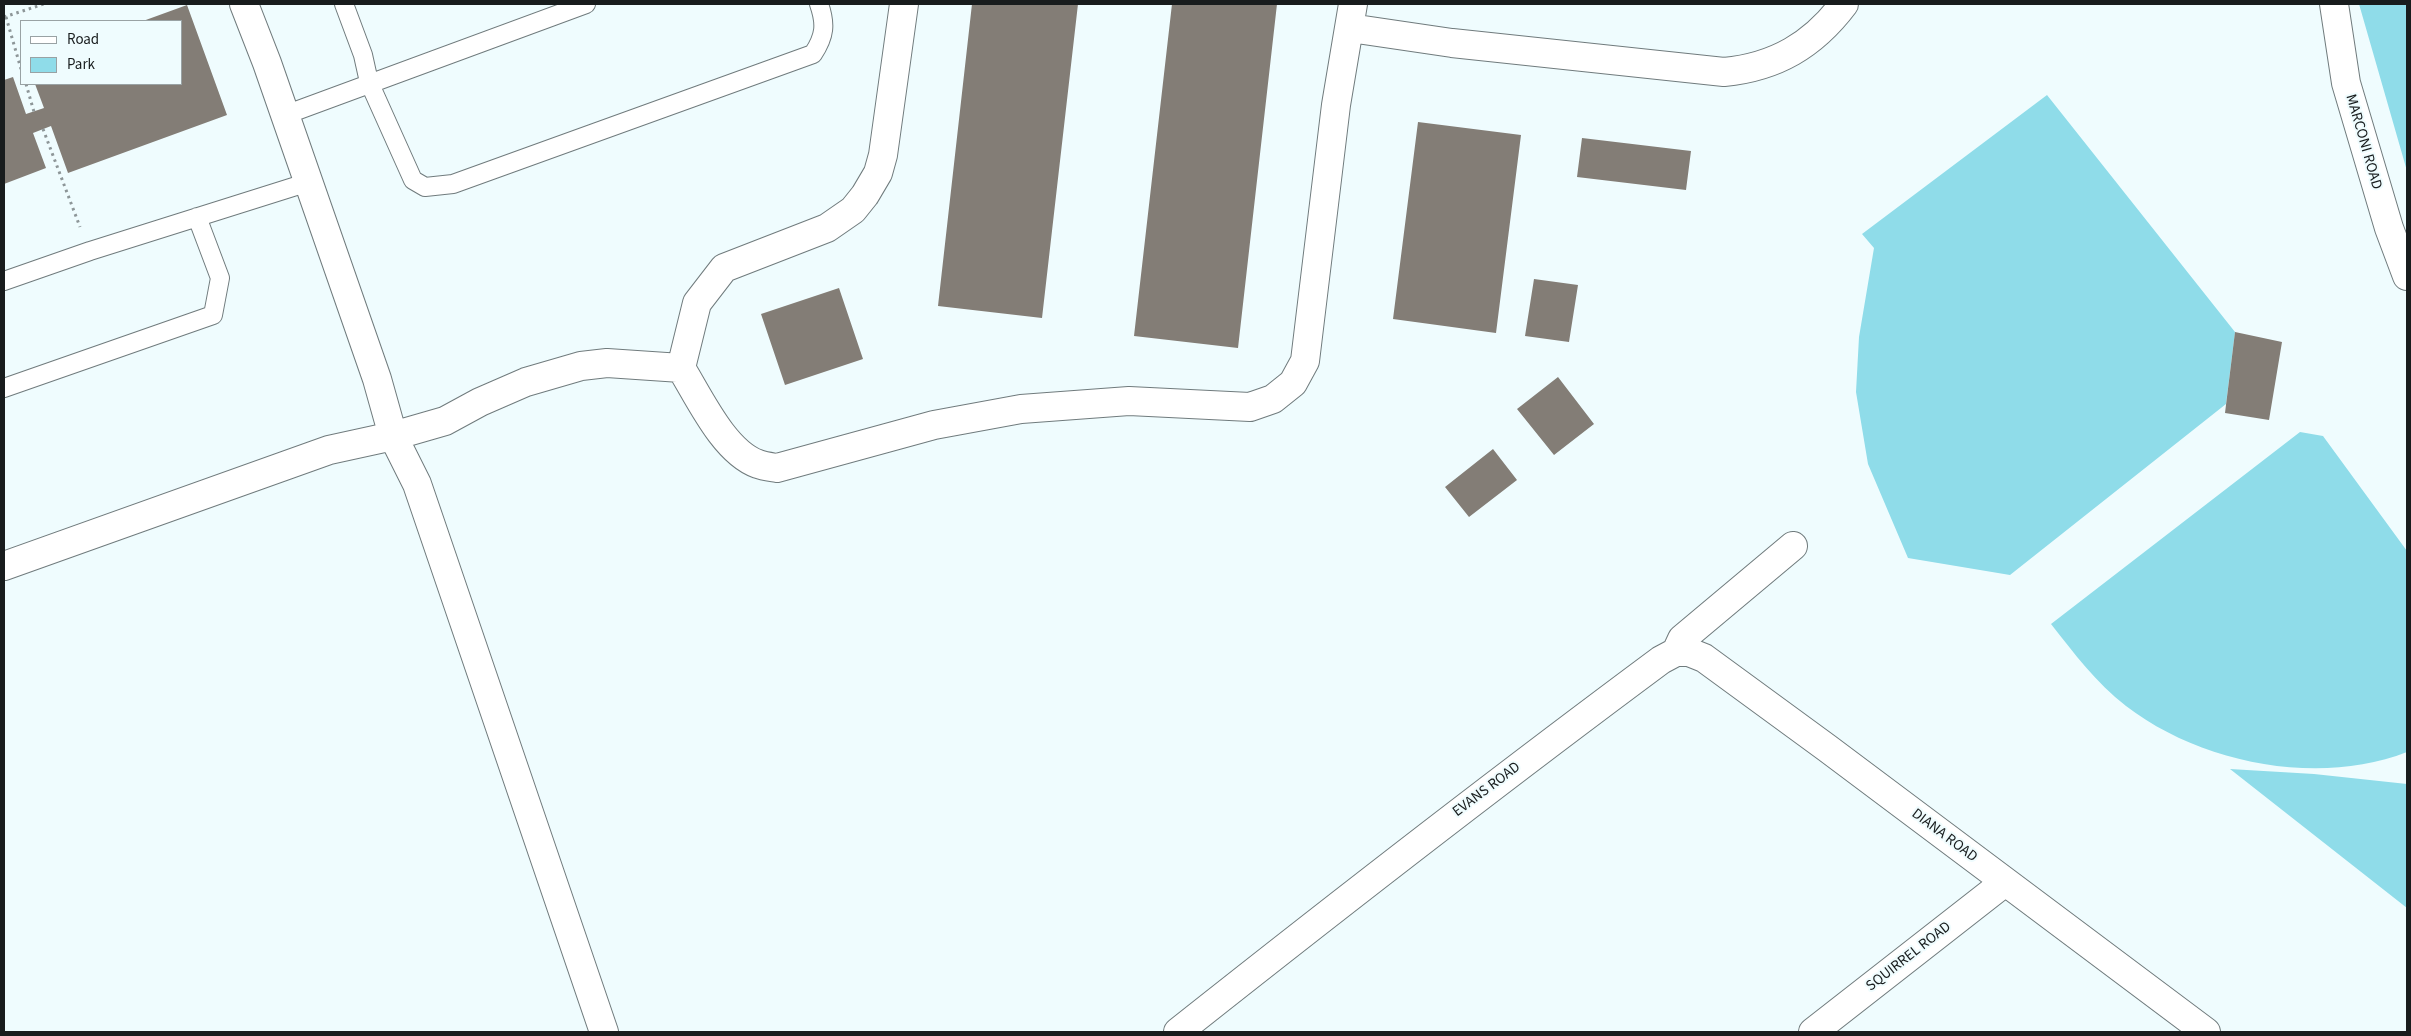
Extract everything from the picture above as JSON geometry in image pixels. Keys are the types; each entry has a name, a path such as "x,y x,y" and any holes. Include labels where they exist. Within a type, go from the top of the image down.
{"street":[{"path":"244,4 309,182 377,379 394,436 417,484 604,1032"},
{"path":"904,4 883,155 878,173 865,195 852,210 826,228 724,268 697,303 681,368 719,430 737,451 757,464 777,468 934,426 1022,409 1129,401 1250,407 1273,399 1293,383 1305,362 1336,105 1351,16 1452,43 1724,72 1750,70 1792,53 1828,25 1844,4"},
{"name":"MARCONI ROAD","path":"2334,4 2346,83 2389,228 2407,276"},
{"path":"4,566 329,450 394,436 444,421 480,402 526,382 581,366 607,363 681,368"},
{"name":"EVANS ROAD","path":"1178,1032 1502,778 1661,660 1676,652 1682,639 1793,546"},
{"name":"DIANA ROAD","path":"1676,652 1689,652 1704,658 2206,1032"},
{"name":"SQUIRREL ROAD","path":"1813,1032 2005,882"}],"lane":[{"path":"344,4 363,54 369,82 413,180 425,187 453,184 814,54 822,40 824,19 819,4"},
{"path":"285,115 369,82 586,4"},
{"path":"4,281 90,251 309,182"},
{"path":"4,388 213,315 220,278 197,217"}],"path":[{"path":"20,66 5,17 44,4"},
{"path":"26,85 34,112"},
{"path":"43,129 90,251"}],"green space":[{"path":"2359,4 2407,4 2407,171"},
{"path":"2047,95 2235,332 2226,404 2010,575 1908,558 1868,464 1856,392 1859,337 1874,248 1862,234"},
{"path":"2300,432 2323,436 2407,551 2407,752 2372,762 2336,768 2298,768 2261,764 2224,755 2189,742 2156,726 2126,706 2105,688 2051,624"},
{"path":"2230,769 2314,774 2407,784 2407,908"}],"building":[{"path":"972,4 1078,4 1042,318 938,306"},
{"path":"1172,4 1277,4 1238,348 1134,336"},
{"path":"187,5 227,115 68,173 51,126 33,133 46,168 4,184 4,80 13,77 26,114 44,108 35,85 182,85 182,20 146,20"},
{"path":"1418,122 1521,135 1496,333 1393,319"},
{"path":"1582,138 1691,151 1686,190 1577,177"},
{"path":"1534,279 1578,285 1569,342 1525,336"},
{"path":"839,288 863,359 785,385 761,314"},
{"path":"2235,332 2282,342 2269,420 2225,413"},
{"path":"1558,377 1594,424 1554,455 1517,409"},
{"path":"1493,449 1517,480 1469,517 1445,487"}]}
